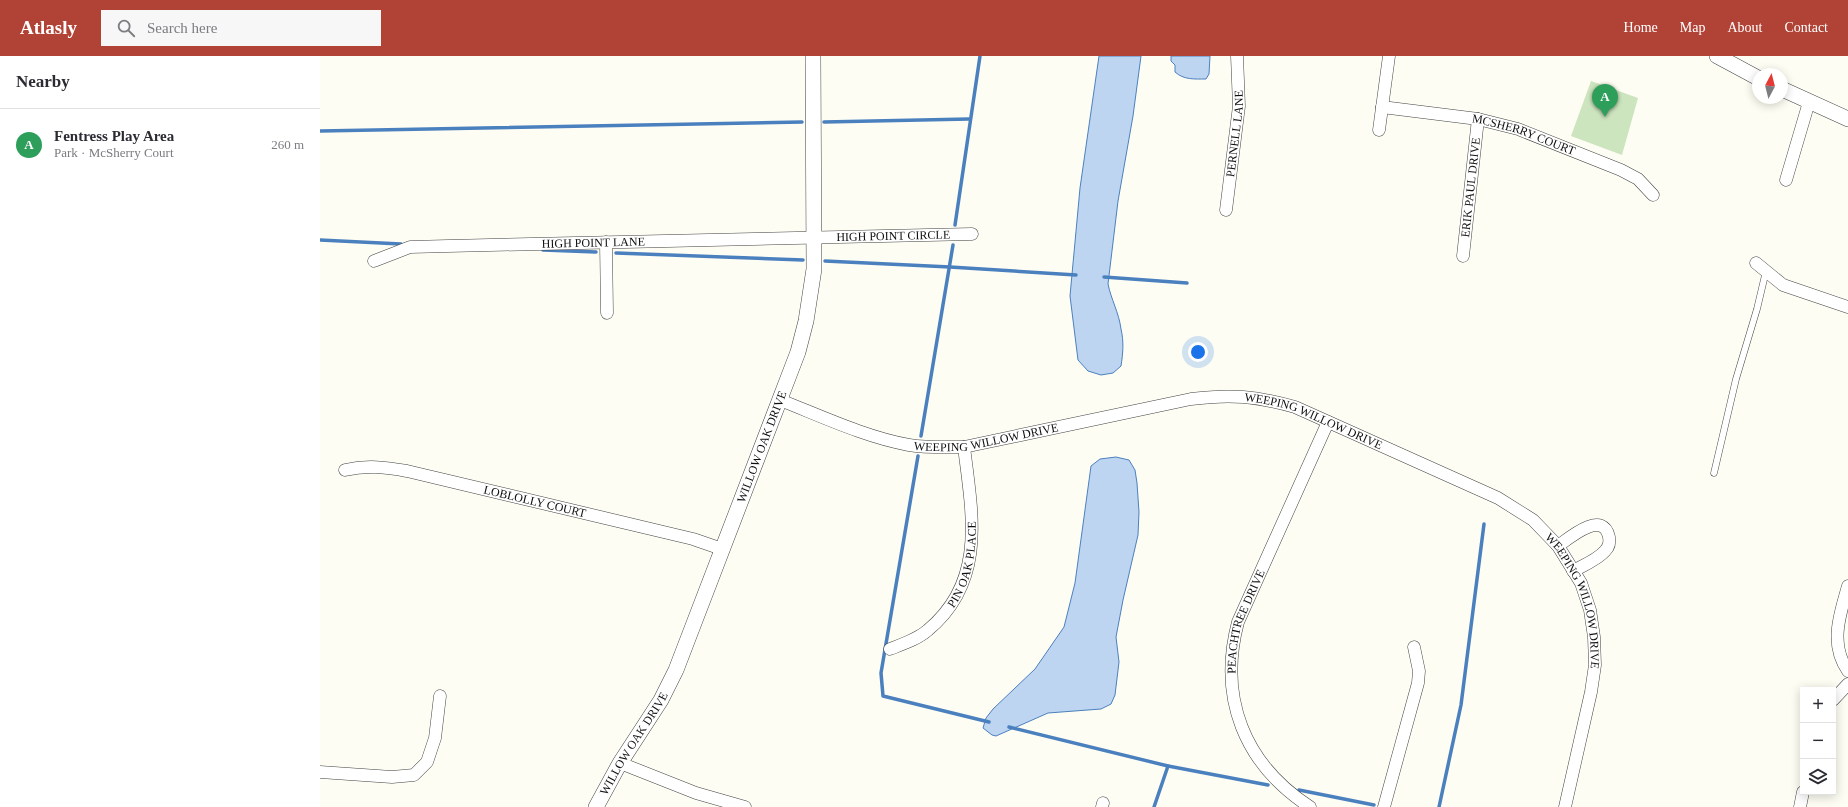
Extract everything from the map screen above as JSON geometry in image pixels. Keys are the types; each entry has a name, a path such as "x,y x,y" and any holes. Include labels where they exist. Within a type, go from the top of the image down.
{"street":[{"name":"WILLOW OAK DRIVE","path":"596,807 620,763 661,700 676,670 798,352 806,321 814,270 813,56"},
{"name":"PERNELL LANE","path":"1226,210 1239,106 1237,56"},
{"path":"1379,130 1389,56"},
{"path":"1717,56 1752,75"},
{"path":"1788,92 1809,102 1847,116"},
{"path":"1786,180 1809,102"},
{"name":"MCSHERRY COURT","path":"1382,107 1478,119 1537,136 1621,170 1638,180 1653,195"},
{"name":"ERIK PAUL DRIVE","path":"1463,256 1478,119"},
{"name":"HIGH POINT CIRCLE","path":"814,238 972,234"},
{"name":"HIGH POINT LANE","path":"374,261 410,247 814,238"},
{"path":"606,242 607,313"},
{"path":"1756,264 1783,285 1848,307"},
{"name":"WEEPING WILLOW DRIVE","path":"780,400 886,440 921,446 964,447 1191,399 1218,395 1265,399 1295,407 1498,498 1533,520 1558,546 1581,583 1590,610 1594,637 1595,665 1591,692 1565,807"},
{"name":"PEACHTREE DRIVE","path":"1310,807 1292,795 1277,781 1263,766 1252,750 1240,725 1232,691 1231,668 1238,622 1328,422"},
{"name":"PIN OAK PLACE","path":"890,649 915,638 928,630 956,597 968,570 972,551 973,533 964,447"},
{"name":"LOBLOLLY COURT","path":"345,470 376,466 406,471 693,539 722,550"},
{"path":"1558,546 1591,525 1600,526 1608,532 1610,542 1606,551 1573,571"},
{"path":"1848,586 1837,624 1837,639 1840,655 1848,671"},
{"path":"1384,807 1418,683 1419,671 1414,646"},
{"path":"1836,697 1848,684"},
{"path":"320,772 392,777 414,775 427,762 435,738 440,696"},
{"path":"620,763 696,793 744,807"},
{"path":"1800,807 1802,795"}],"lane":[{"path":"1714,473 1736,380 1757,309 1766,271"}],"green space":[{"path":"1591,81 1638,98 1622,155 1571,136"}],"water":[{"path":"1099,56 1141,56 1133,116 1118,201 1108,284 1119,317 1123,348 1122,361 1121,366 1113,373 1101,375 1088,371 1078,360 1070,296 1080,188"},
{"path":"1171,56 1210,56 1209,74 1206,79 1189,78 1178,75 1175,72 1175,65 1171,61"},
{"path":"1116,457 1129,460 1135,470 1139,512 1138,535 1116,637 1119,662 1115,695 1111,704 1101,709 1048,713 996,736 992,735 983,728 986,718 993,709 1035,669 1064,627 1075,583 1091,466 1100,459"}],"waterway":[{"path":"955,225 980,56"},
{"path":"824,122 969,119"},
{"path":"320,131 802,122"},
{"path":"320,240 401,244"},
{"path":"921,436 953,245"},
{"path":"543,250 596,252"},
{"path":"616,253 803,260"},
{"path":"825,261 1076,275"},
{"path":"1104,277 1187,283"},
{"path":"918,456 881,673 883,696 989,722"},
{"path":"1439,807 1461,705 1484,524"},
{"path":"1009,727 1168,766 1268,785"},
{"path":"1154,807 1168,766"},
{"path":"1299,790 1374,805"}],"place":[{"name":"Fentress Play Area","path":"1605,117"}]}
